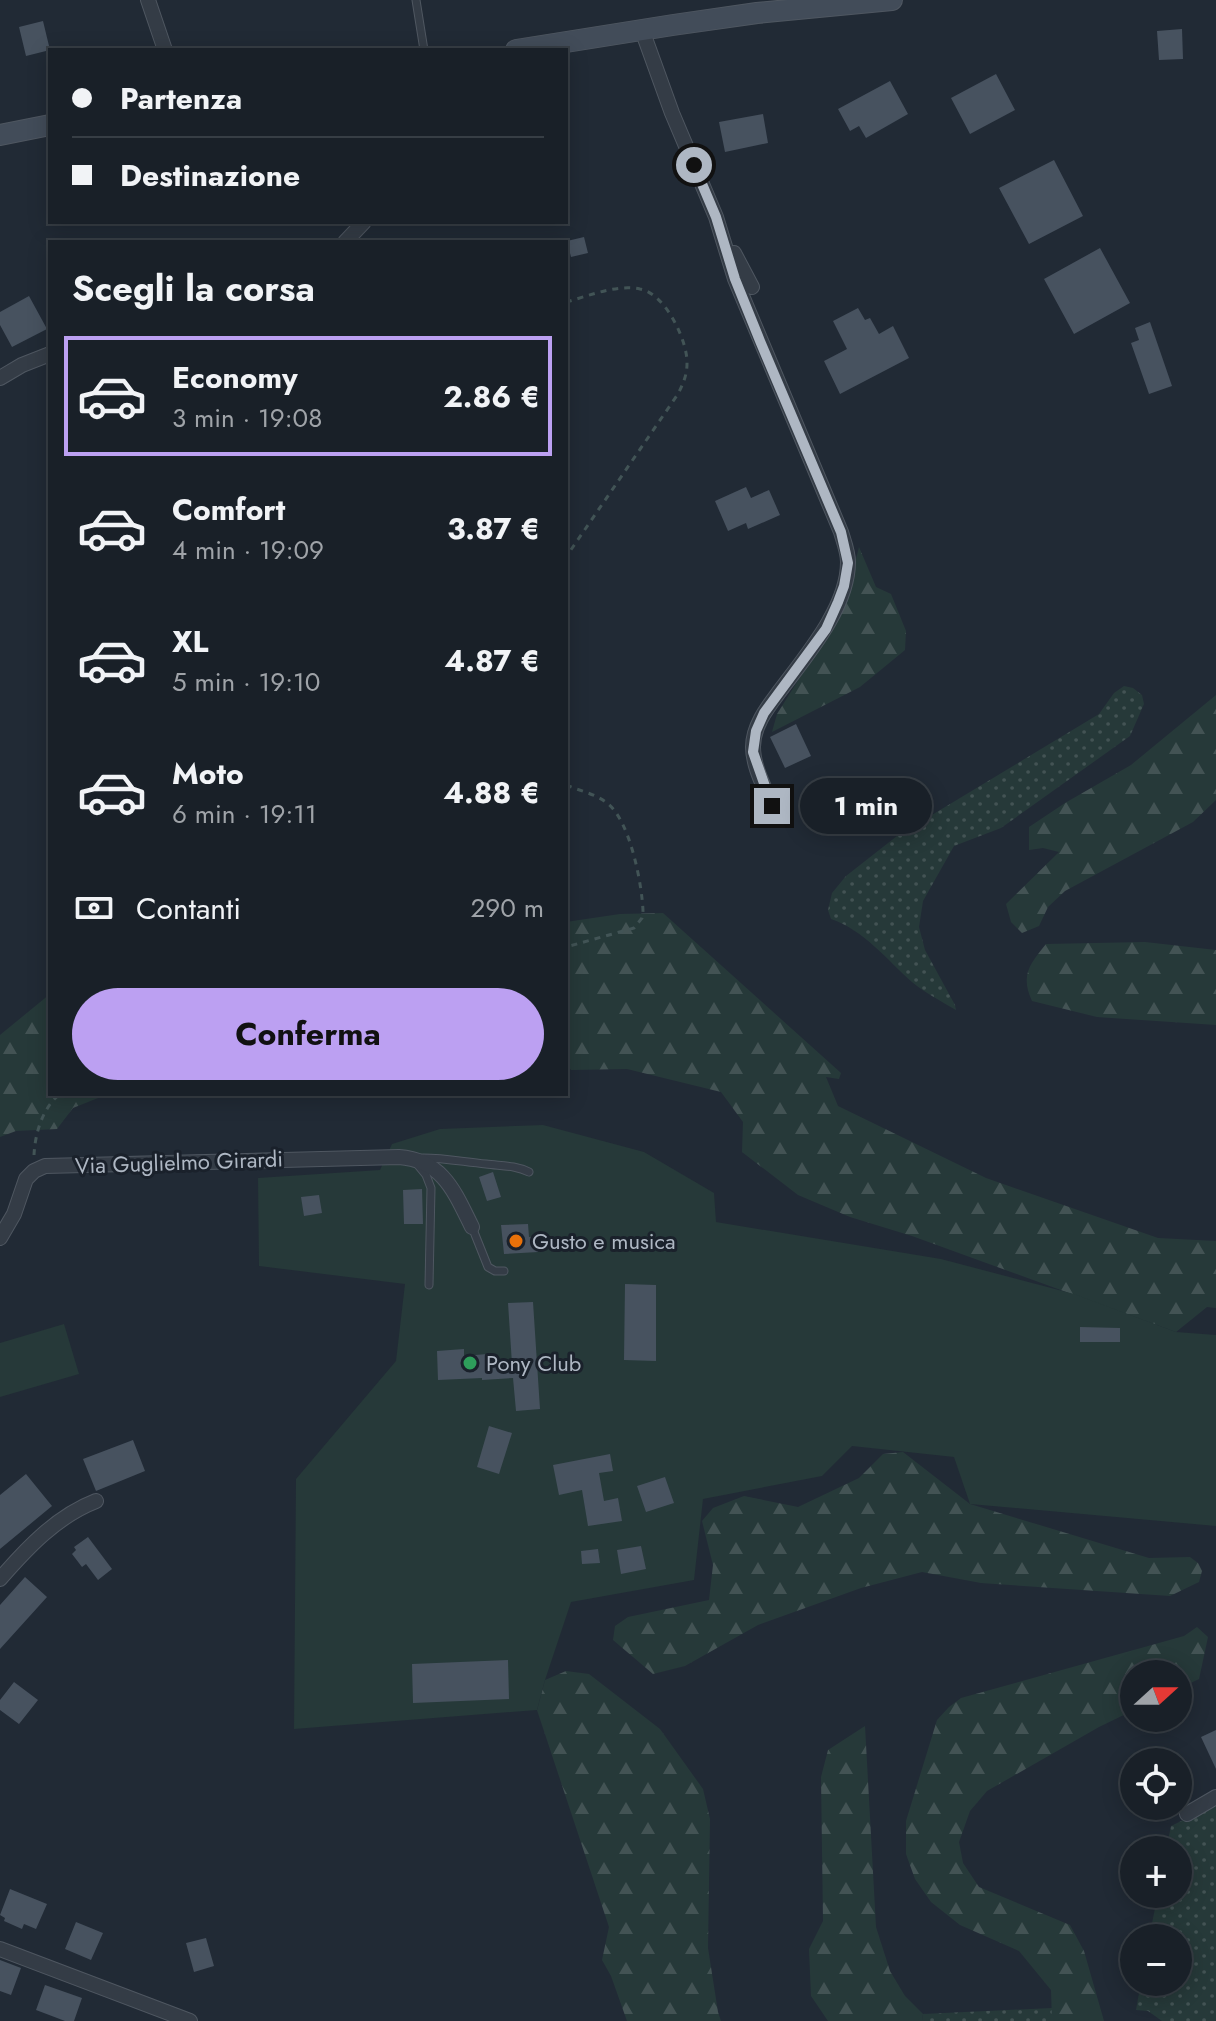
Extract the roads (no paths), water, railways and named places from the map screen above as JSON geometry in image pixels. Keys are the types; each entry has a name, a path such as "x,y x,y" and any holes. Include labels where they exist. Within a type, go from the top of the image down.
{"main road":[{"path":"529,48 757,13 892,0"},
{"path":"0,135 48,125"}],"street":[{"path":"148,0 164,48"},
{"path":"642,30 672,113 716,217 752,287"},
{"path":"716,217 735,279 841,532 848,563 844,586 826,629 764,713 756,731 753,752 772,806"},
{"path":"347,240 362,224"},
{"path":"0,378 48,355"},
{"name":"Via Guglielmo Girardi","path":"0,1238 14,1214 26,1179 34,1171 50,1166 399,1157 432,1167 442,1176 453,1189 472,1227"},
{"path":"0,1579 57,1522 96,1501"},
{"path":"1192,1811 1216,1797"},
{"path":"0,1949 190,2021"}],"lane":[{"path":"416,0 424,48"},
{"path":"409,1158 423,1170 431,1188 429,1285"},
{"name":"Via Guglielmo Girardi","path":"409,1158 457,1159 519,1167 529,1172"},
{"name":"Via Guglielmo Girardi","path":"472,1227 488,1267 504,1271"}],"place":[{"name":"Gusto e musica","path":"516,1241"},
{"name":"Pony Club","path":"470,1363"}]}
